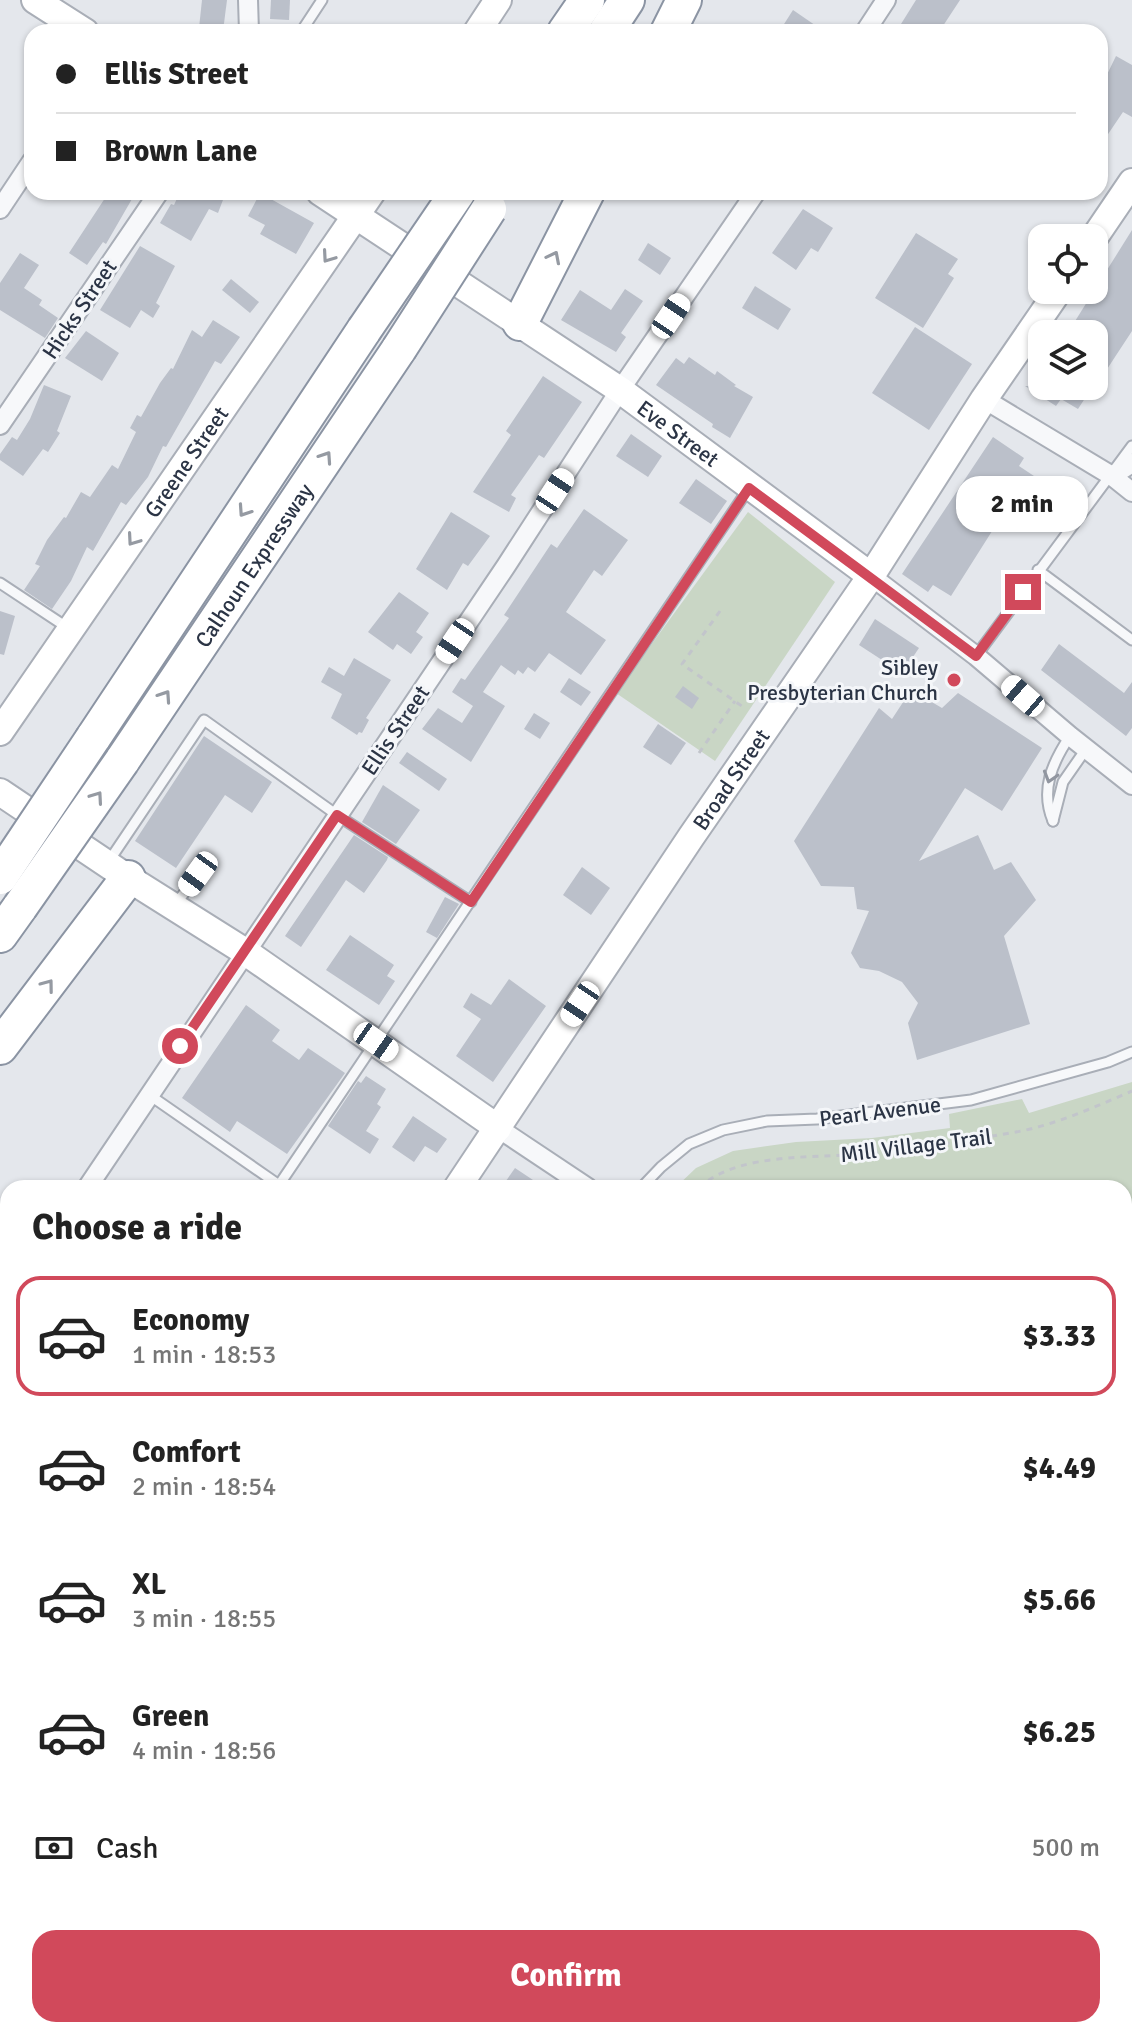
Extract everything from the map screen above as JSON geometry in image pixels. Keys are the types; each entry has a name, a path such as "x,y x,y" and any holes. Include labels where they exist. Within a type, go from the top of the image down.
{"highway":[{"path":"570,24 587,0"},
{"path":"611,24 627,0"},
{"path":"672,24 684,0"},
{"name":"Calhoun Expressway","path":"0,877 453,200"},
{"path":"520,323 583,200"},
{"name":"Calhoun Expressway","path":"0,935 122,761 495,201"},
{"path":"0,1047 118,871"}],"street":[{"path":"35,0 72,24"},
{"path":"248,0 249,24"},
{"path":"482,24 498,0"},
{"path":"870,24 886,0"},
{"path":"0,209 24,173"},
{"path":"1104,224 1132,182"},
{"name":"Hicks Street","path":"0,425 154,200"},
{"name":"Eve Street","path":"332,200 620,390 976,656 1132,785"},
{"name":"Greene Street","path":"0,732 366,200"},
{"name":"Ellis Street","path":"92,1180 751,200"},
{"name":"Broad Street","path":"462,1180 691,837 871,576 984,399 1049,304"},
{"path":"984,399 1112,476 1132,492"},
{"path":"1112,476 1132,463"},
{"path":"0,792 244,951 576,1180"}],"lane":[{"path":"306,24 322,0"},
{"path":"976,656 1132,446"},
{"path":"283,1180 749,488"},
{"path":"1038,570 1132,640"},
{"path":"0,583 71,630"},
{"path":"118,871 204,720 337,815 471,902"},
{"path":"1070,736 1058,754 1046,788 1047,808 1053,821 1063,782 1086,749"},
{"path":"174,907 198,874"},
{"name":"Pearl Avenue","path":"649,1180 689,1144 723,1130 767,1121 817,1119 971,1100 1108,1062 1132,1052"},
{"path":"148,1094 268,1180"}],"path":[{"path":"720,611 682,664 746,709"},
{"path":"699,753 735,701"},
{"name":"Mill Village Trail","path":"710,1180 734,1167 875,1153 1020,1131 1132,1091"}],"green space":[{"path":"748,512 835,582 715,761 616,693"},
{"path":"1132,1082 1132,1180 683,1180 696,1168 733,1151 950,1128 949,1114 1022,1099 1029,1113"}],"building":[{"path":"202,0 227,0 224,24 199,24"},
{"path":"271,0 290,0 289,20 270,19"},
{"path":"916,0 960,0 944,24 901,24"},
{"path":"793,10 813,24 784,24"},
{"path":"1116,56 1132,65 1132,117 1123,112 1108,134 1108,72"},
{"path":"104,200 131,200 106,244 103,242 87,265 69,253"},
{"path":"176,200 223,200 218,213 209,209 191,241 160,223 171,204 174,205"},
{"path":"256,200 273,200 314,223 296,254 260,234 265,225 248,216"},
{"path":"803,209 833,228 818,252 811,248 796,270 772,253"},
{"path":"1132,230 1132,331 1108,368 1108,320 1076,320 1086,304 1108,304 1108,268"},
{"path":"916,233 958,259 948,274 954,278 923,328 875,298"},
{"path":"648,243 671,258 660,275 638,260"},
{"path":"140,246 175,266 156,303 160,306 153,318 141,310 130,328 100,310"},
{"path":"20,253 39,265 24,288 42,300 39,305 58,318 45,338 0,310 0,283"},
{"path":"231,279 259,302 250,313 222,290"},
{"path":"755,286 791,309 778,330 742,308"},
{"path":"625,289 643,301 621,333 626,337 616,352 561,320 580,290 611,310"},
{"path":"213,320 240,337 221,364 215,361 166,447 163,446 148,477 126,505 121,502 93,551 87,547 71,581 52,609 24,590 40,566 35,564 47,540 66,518 81,492 90,497 112,465 118,469 136,432 130,428 137,415 141,417 160,383 173,369 192,330 202,337"},
{"path":"915,327 972,364 929,430 872,393"},
{"path":"86,331 119,353 102,381 65,358"},
{"path":"689,357 715,375 717,371 753,397 730,438 656,385 676,358 684,364"},
{"path":"543,376 582,402 544,458 539,455 511,495 516,498 509,512 473,492 511,435 506,431"},
{"path":"44,385 71,396 57,431 60,433 48,452 43,449 23,476 0,460 0,454 12,437 17,440 30,419"},
{"path":"1047,400 1060,400 1056,406"},
{"path":"1063,400 1084,400 1078,409"},
{"path":"631,434 662,456 648,477 616,456"},
{"path":"993,437 1024,458 1019,466 1034,476 994,528 951,596 933,585 928,592 902,574"},
{"path":"696,479 727,501 711,524 679,503"},
{"path":"584,509 628,540 602,576 594,570 566,612 606,640 581,675 549,653 535,672 528,667 523,674 518,670 515,675 501,665 483,692 505,706 471,762 422,729 438,708 462,723 473,706 452,692 461,678 465,680 509,618 504,615 551,544 557,548"},
{"path":"451,512 490,536 468,566 463,563 447,590 416,569"},
{"path":"399,592 429,613 416,632 423,637 411,654 397,644 393,650 368,632"},
{"path":"0,611 15,616 4,655 0,654"},
{"path":"875,619 919,648 902,673 859,645"},
{"path":"1059,644 1124,693 1132,682 1132,728 1126,736 1041,670"},
{"path":"354,658 391,680 366,718 369,720 362,733 357,735 331,718 342,694 321,682 329,667 344,676"},
{"path":"569,678 591,692 581,706 560,692"},
{"path":"683,686 699,698 692,709 675,697"},
{"path":"911,690 942,708 958,693 1042,748 1002,811 965,788 919,861 978,835 994,870 1011,862 1036,900 1004,936 1030,1024 917,1060 908,1023 918,1003 902,982 879,971 860,968 851,953 869,911 857,909 854,887 821,886 794,841 879,708 892,719"},
{"path":"534,713 550,723 540,739 524,729"},
{"path":"658,724 686,743 671,765 643,747"},
{"path":"204,736 272,782 252,813 225,795 176,868 135,841"},
{"path":"407,752 447,779 439,791 399,763"},
{"path":"383,785 420,810 396,844 362,822"},
{"path":"354,835 388,857 387,860 364,893 346,880 301,947 285,936"},
{"path":"582,867 610,888 591,915 563,895"},
{"path":"445,897 459,904 437,938 426,932"},
{"path":"350,935 394,965 387,976 395,981 379,1005 326,970"},
{"path":"509,979 546,1006 493,1082 456,1056 481,1019 463,1007 471,993 491,1005"},
{"path":"246,1005 280,1030 272,1041 299,1060 308,1048 345,1073 287,1154 237,1121 230,1132 182,1098"},
{"path":"366,1076 386,1089 377,1104 381,1107 366,1131 379,1139 370,1154 328,1126 358,1081 361,1083"},
{"path":"413,1116 447,1139 437,1153 425,1146 414,1162 392,1147"},
{"path":"515,1168 533,1180 507,1180"}],"place":[{"name":"Sibley Presbyterian Church","path":"954,680"}],"route":[{"path":"180,1046 337,815 471,902 749,488 976,656 1023,592"}]}
